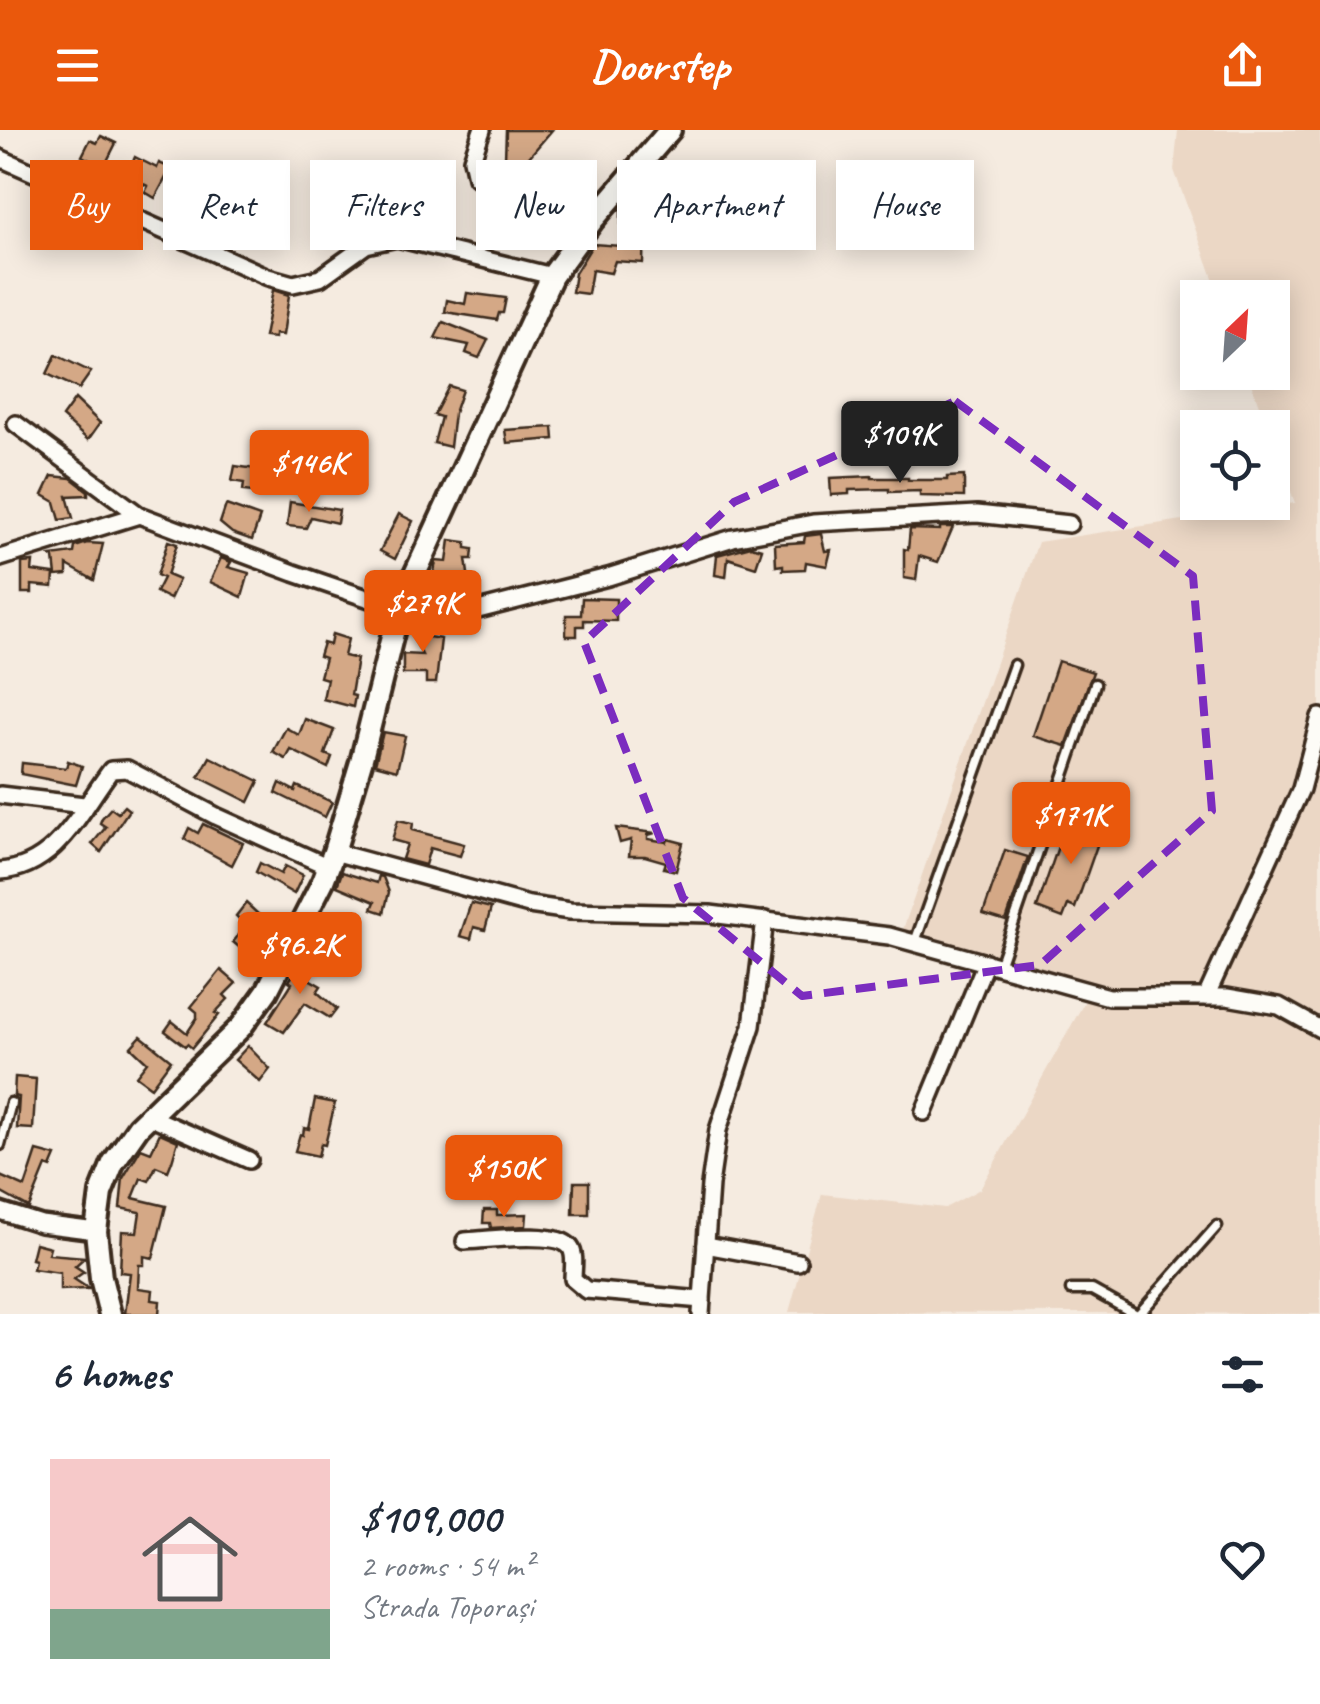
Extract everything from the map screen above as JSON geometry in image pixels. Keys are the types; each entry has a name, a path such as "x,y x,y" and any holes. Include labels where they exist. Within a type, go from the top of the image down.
{"main road":[{"path":"597,215 670,130"},
{"path":"110,1314 96,1231 101,1193 113,1163 149,1116 241,1027 267,991 331,860 362,762 398,609 552,276 571,250"}],"street":[{"path":"476,177 472,159 482,130"},
{"path":"0,158 250,270 293,284 320,278 366,245 397,238 552,276"},
{"path":"16,424 140,515 398,609 434,617 474,611 608,577 733,538 812,522 977,514 1069,524"},
{"path":"0,558 140,515"},
{"path":"1206,997 1301,789 1320,717"},
{"path":"0,871 38,861 60,841 112,770 127,769 216,816 331,860 530,905 570,911 671,912 765,920 915,942 1109,997 1227,997 1280,1006 1320,1028"},
{"path":"0,794 84,805"},
{"path":"465,1240 552,1238 566,1242 574,1252 573,1278 586,1290 701,1307 718,1130 752,1026 765,920"},
{"path":"924,1112 993,964"},
{"path":"149,1116 249,1160"},
{"path":"0,1210 41,1224 96,1231"},
{"path":"706,1245 798,1262"}],"lane":[{"path":"915,942 1014,666"},
{"path":"993,964 1095,684"},
{"path":"0,1145 11,1102"},
{"path":"1071,1290 1092,1290 1137,1314 1218,1226"}],"highlighted area":[{"path":"955,401 1193,576 1212,811 1040,965 802,996 683,898 584,642 734,502"}],"shaded area":[{"path":"1178,130 1320,130 1320,1314 789,1312 822,1194 945,1208 980,1189 1085,1001 900,938 1038,542 1183,520 1290,520 1290,504 1295,503 1290,489 1290,410 1261,410 1253,390 1290,390 1290,280 1214,280 1174,170"}],"building":[{"path":"506,130 552,130 526,160 505,159"},
{"path":"101,136 116,143 108,160 82,156 90,140 97,143"},
{"path":"143,161 157,168 159,163 163,165 163,183 155,198 145,192 148,186 143,184"},
{"path":"597,244 617,246 617,250 643,250 643,263 615,261 611,273 592,270 588,294 572,292 575,273 589,250 597,250"},
{"path":"273,290 289,295 283,335 275,334 275,338 264,337"},
{"path":"467,293 506,298 503,313 499,313 497,320 445,312 447,300 465,304"},
{"path":"443,322 488,340 479,358 466,353 469,345 435,338"},
{"path":"56,355 91,372 79,389 47,374"},
{"path":"449,386 462,390 454,413 450,447 434,443 441,417 434,415"},
{"path":"75,399 100,423 88,440 62,417"},
{"path":"553,427 554,439 507,443 505,430"},
{"path":"235,466 263,470 262,478 276,481 273,494 243,491 244,483 232,481"},
{"path":"52,476 71,478 88,491 88,495 67,496 73,518 60,520 55,502 43,495"},
{"path":"964,476 964,497 920,496 920,491 889,489 849,490 849,494 831,495 830,478 947,480"},
{"path":"290,502 339,510 337,523 311,517 306,528 287,526"},
{"path":"226,505 260,517 252,540 232,533 220,523"},
{"path":"399,514 413,521 395,559 380,551"},
{"path":"953,527 938,562 919,556 916,580 904,578 904,549 908,550 910,529"},
{"path":"821,534 825,551 831,550 827,566 806,562 805,569 783,570 783,565 776,566 775,544 804,542 805,536"},
{"path":"450,540 466,542 466,548 473,549 472,559 466,559 471,595 458,596 453,579 433,578 436,561 447,562"},
{"path":"168,541 177,544 167,575 179,580 170,599 156,592 163,578 157,575"},
{"path":"103,544 94,580 67,565 67,575 56,576 51,556 74,553 75,547"},
{"path":"751,546 762,549 756,567 728,558 726,577 715,575 717,555"},
{"path":"221,558 231,562 228,567 249,573 242,597 210,582"},
{"path":"33,562 32,571 54,574 53,587 32,585 32,593 22,593 22,563"},
{"path":"582,598 616,599 616,621 584,620 584,626 577,626 577,636 566,636 566,615 581,615"},
{"path":"410,623 429,627 428,637 441,639 436,683 426,683 426,674 403,674 403,654 422,655 408,632"},
{"path":"332,634 348,639 344,656 357,659 353,707 323,699 327,679 320,677 325,658 319,656 323,643 330,645"},
{"path":"1058,661 1093,672 1066,746 1033,736"},
{"path":"305,719 334,730 325,754 332,757 328,768 291,750 286,759 273,752 286,728 299,735"},
{"path":"383,732 405,736 397,770 375,764"},
{"path":"210,757 259,781 249,802 199,777"},
{"path":"68,761 82,766 76,785 21,774 22,763 66,768"},
{"path":"280,783 295,791 297,786 332,802 325,817 276,793"},
{"path":"124,806 129,810 101,852 92,844 106,827 100,823 102,818 111,808 118,813"},
{"path":"1091,812 1107,817 1075,908 1068,905 1063,918 1037,908 1065,826 1084,832"},
{"path":"398,820 413,823 412,830 464,844 460,856 430,848 425,865 402,859 407,844 392,840"},
{"path":"203,824 243,843 232,865 184,839 189,828 198,833"},
{"path":"616,828 655,833 648,835 648,839 683,843 676,871 664,868 666,862 629,856 631,840 620,843"},
{"path":"1005,850 1028,857 1006,921 983,914"},
{"path":"260,863 281,874 285,866 303,875 294,894 256,872"},
{"path":"342,872 377,883 379,876 383,877 389,892 384,913 372,909 375,902 337,886"},
{"path":"246,903 271,926 245,952 233,942 246,926 236,916"},
{"path":"471,903 491,908 485,930 474,927 471,939 460,936"},
{"path":"305,956 318,964 309,979 321,986 317,992 337,1009 330,1018 305,1003 284,1032 267,1022"},
{"path":"221,970 236,983 224,995 228,999 215,1013 219,1015 192,1048 185,1046 165,1031 172,1021 187,1033 197,1018 191,1007"},
{"path":"141,1036 171,1060 151,1087 136,1076 147,1062 131,1047"},
{"path":"248,1046 270,1069 260,1082 235,1060"},
{"path":"15,1077 36,1079 33,1129 17,1128 19,1097 14,1096"},
{"path":"315,1099 335,1103 325,1145 321,1144 318,1156 295,1151 300,1134 303,1135 304,1128 309,1129"},
{"path":"160,1133 178,1141 168,1171 156,1166 149,1181 141,1178 133,1198 166,1206 153,1258 144,1256 144,1265 139,1265 138,1288 153,1290 152,1300 160,1301 159,1314 125,1314 130,1273 120,1272 122,1231 137,1232 140,1212 120,1208 123,1178 141,1148 151,1152"},
{"path":"37,1151 56,1156 51,1168 46,1166 29,1208 0,1192 0,1176 25,1187"},
{"path":"574,1182 589,1182 589,1214 573,1214"},
{"path":"484,1210 497,1210 497,1215 527,1214 526,1226 491,1228 490,1223 483,1223"},
{"path":"35,1243 50,1247 48,1254 85,1257 75,1266 84,1272 74,1279 89,1289 60,1290 60,1273 33,1269"}]}
